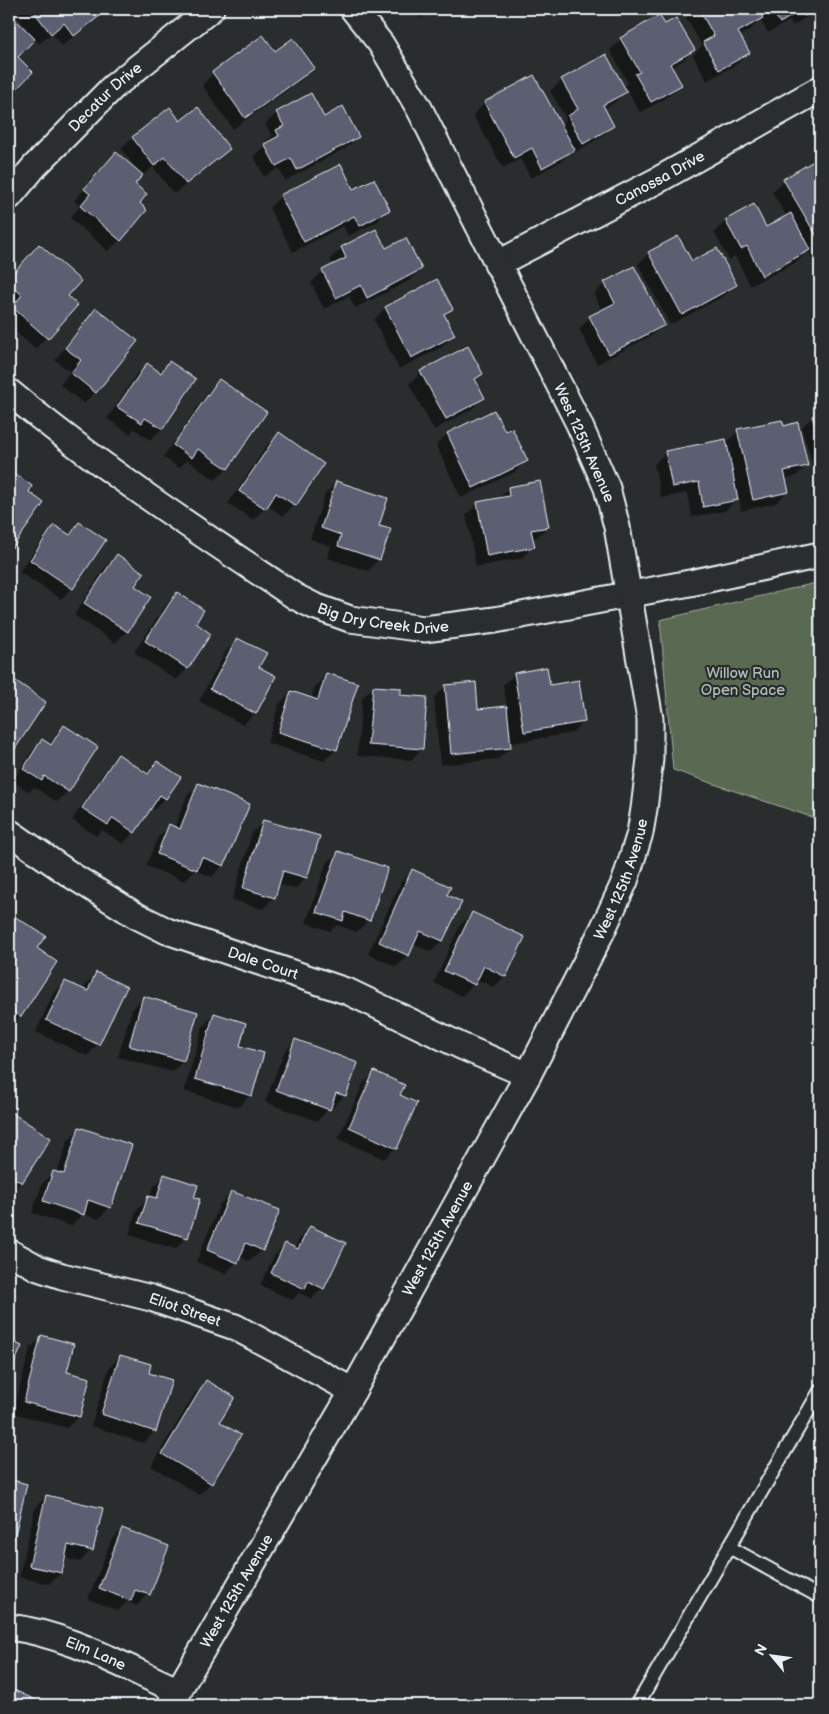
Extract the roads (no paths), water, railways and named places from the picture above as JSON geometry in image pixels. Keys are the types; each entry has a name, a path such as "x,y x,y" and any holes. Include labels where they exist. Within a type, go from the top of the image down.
{"street":[{"name":"Decatur Drive","path":"9,197 34,167 113,87 210,9"},
{"name":"West 125th Avenue","path":"175,1698 353,1391 528,1075 602,931 625,881 640,832 650,759 650,719 617,527 607,488 579,424 419,108 381,44 353,9"},
{"name":"Canossa Drive","path":"497,264 658,180 820,89"},
{"name":"Big Dry Creek Drive","path":"9,392 99,463 296,597 314,606 350,619 424,629 495,620 629,595 820,555"},
{"name":"Dale Court","path":"9,832 71,875 135,915 167,930 349,992 461,1046 528,1075"},
{"name":"Eliot Street","path":"9,1252 38,1268 62,1276 151,1298 235,1328 353,1391"},
{"name":"Elm Lane","path":"9,1627 48,1635 95,1653 175,1698"}],"lane":[{"path":"637,1705 820,1391"},
{"path":"730,1547 820,1596"}],"park label":[{"name":"Willow Run Open Space","path":"743,682"}]}
